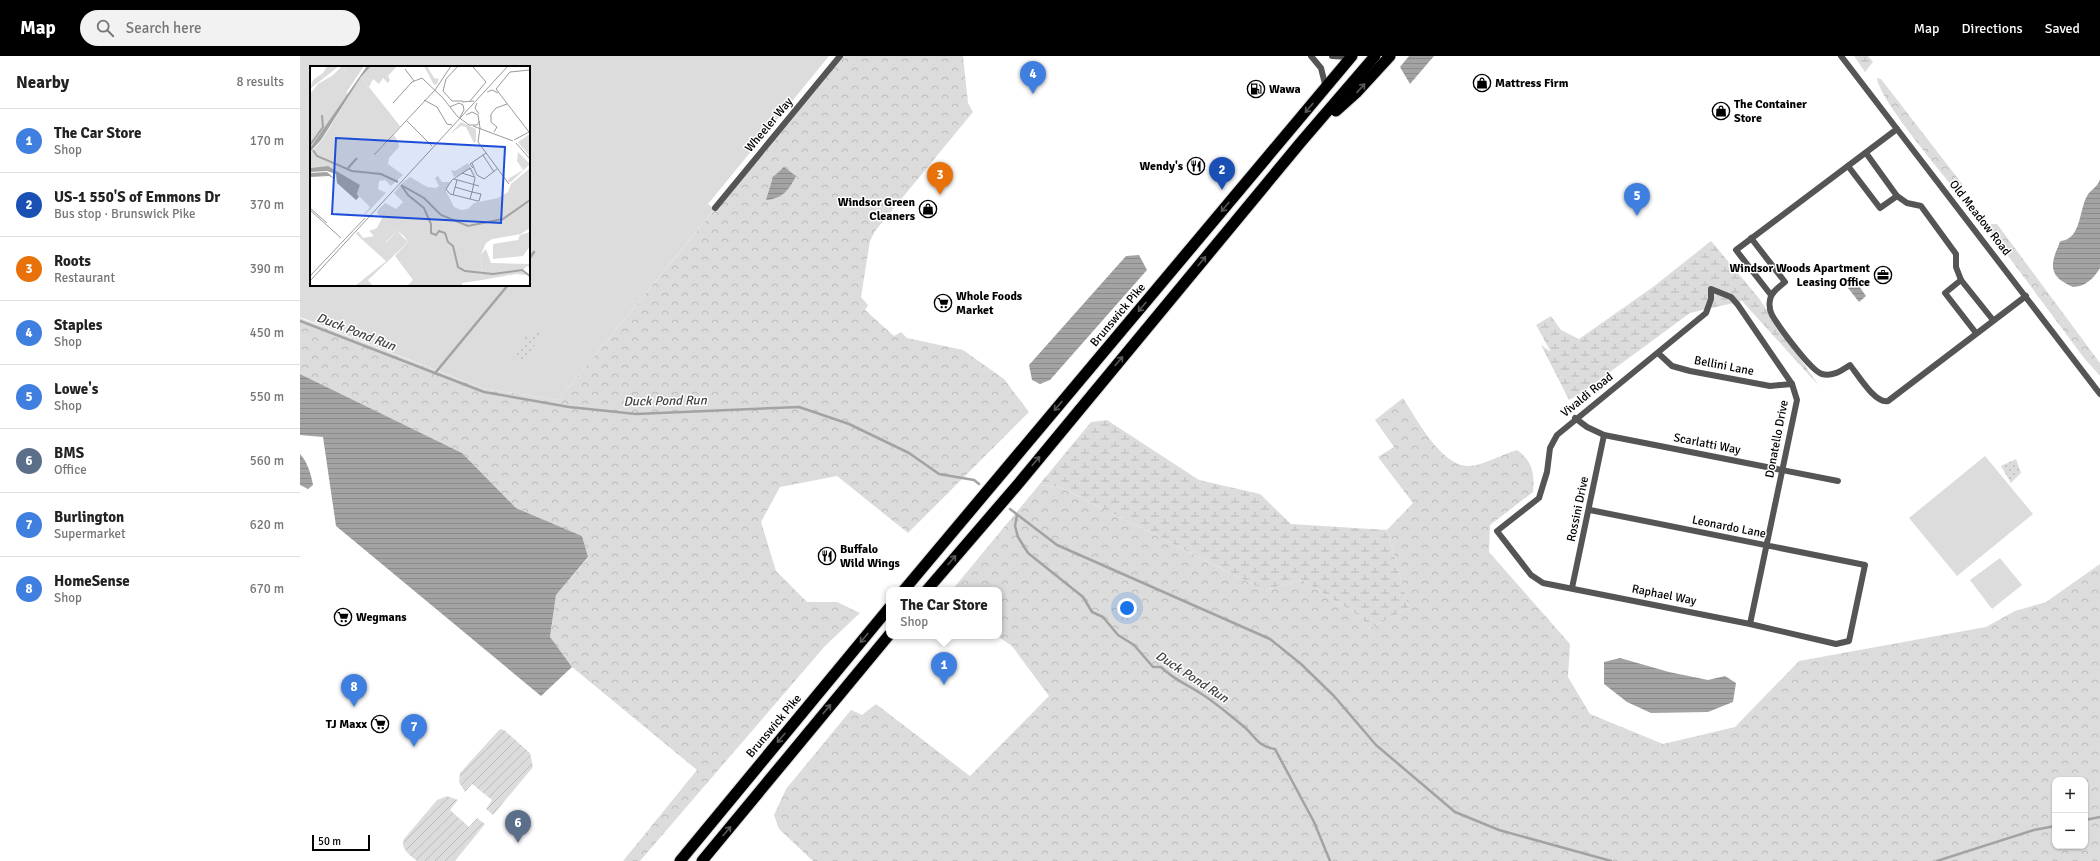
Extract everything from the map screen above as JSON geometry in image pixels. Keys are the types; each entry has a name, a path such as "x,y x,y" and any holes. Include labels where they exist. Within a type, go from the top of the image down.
{"highway":[{"name":"Brunswick Pike","path":"907,587 1352,56"},
{"path":"930,587 1029,471 1301,142 1375,56"},
{"path":"1301,142 1356,93 1390,56"},
{"name":"Brunswick Pike","path":"680,861 886,612"},
{"path":"702,861 886,639"},
{"path":"673,861 700,836"}],"street":[{"name":"Wheeler Way","path":"715,208 840,56"},
{"path":"1311,56 1321,68 1326,88"},
{"path":"1332,56 1352,56"},
{"name":"Old Meadow Road","path":"1841,56 2100,394"},
{"path":"1771,295 1736,250 1897,129"},
{"path":"1866,152 1896,196 1907,203 1922,206 1956,254 1956,267 1961,280 1993,320"},
{"path":"1848,166 1880,208 1896,196"},
{"path":"1751,238 1785,282 1771,295 1769,302 1772,314 1815,370 1829,375 1839,372 1850,365 1877,399 1885,402 2026,296"},
{"path":"1961,280 1945,293 1976,333"},
{"name":"Vivaldi Road","path":"1497,531 1539,498 1547,472 1550,448 1557,435 1575,418 1706,313 1711,299 1711,289"},
{"name":"Donatello Drive","path":"1711,289 1731,297 1738,305 1792,384 1797,400 1750,624"},
{"name":"Bellini Lane","path":"1658,353 1672,366 1690,371 1770,386 1792,384"},
{"name":"Scarlatti Way","path":"1575,418 1587,427 1604,435 1838,481"},
{"name":"Rossini Drive","path":"1572,588 1590,510 1604,435"},
{"name":"Leonardo Lane","path":"1590,510 1865,565 1849,641"},
{"name":"Raphael Way","path":"1497,531 1531,575 1543,583 1750,624 1836,644 1849,641"}],"green space":[{"path":"300,56 829,56 708,204 714,209 710,215 558,400 482,388 300,317"},
{"path":"841,56 963,56 968,103 973,112 875,231 870,241 861,297 868,305 865,310 894,336 901,332 907,338 963,350 1004,379 1029,412 908,533 837,476 780,487 761,522 776,571 807,602 837,602 860,613 825,646 640,861 623,861 697,770 572,667 550,638 556,595 588,558 582,536 516,508 462,453 300,374 300,318 482,388 558,400"},
{"path":"1854,56 1868,56 1873,62 1865,72"},
{"path":"1877,78 1881,79 1963,185 1963,191 1960,193 1957,192 1899,118 1880,88"},
{"path":"1992,224 1997,224 2100,363 2100,376 2084,358 1988,229"},
{"path":"1711,241 1758,297 1819,386 1742,301 1690,313 1580,394 1569,400 1541,345 1551,352 1536,325 1551,316 1561,330 1579,339 1653,287"},
{"path":"536,332 540,333 540,338 522,363 513,357 523,345 524,336 529,336"},
{"path":"1403,398 1423,429 1440,451 1450,459 1460,464 1470,466 1486,462 1517,450 1522,454 1529,463 1533,473 1533,492 1490,525 1489,552 1570,644 1568,677 1590,714 1663,744 1735,727 1799,661 1986,627 2015,611 2046,602 2100,564 2100,861 813,861 779,829 774,815 786,789 851,710 862,715 876,704 970,776 1049,696 1012,646 1002,639 1002,587 954,587 1039,485 1060,487 1264,590 1302,580 1361,617 1369,629 1409,608 1387,530 1413,503 1378,457 1394,447 1375,420"},
{"path":"1107,420 1199,480 1260,494 1291,524 1387,530 1409,608 1369,629 1361,617 1302,580 1264,590 1060,487 1039,485 1091,422"},
{"path":"1985,456 2033,514 1957,576 1909,518"},
{"path":"2016,459 2021,473 2011,483 2001,466"},
{"path":"2000,558 2022,585 1992,609 1970,580"},
{"path":"500,729 504,730 530,753 533,767 493,815 486,809 492,800 472,784 465,792 459,782 460,773"},
{"path":"447,796 458,800 450,810 469,827 477,818 485,824 455,861 417,861 403,846 404,839 437,800"}],"shaded area":[{"path":"1409,56 1434,56 1410,84 1400,67"},
{"path":"784,167 796,176 788,189 781,196 766,200 773,177"},
{"path":"2100,179 2100,268 2085,284 2073,287 2066,284 2057,276 2054,272 2053,262 2060,242 2068,239 2076,230 2084,202 2090,192 2098,184"},
{"path":"1139,255 1147,270 1050,380 1040,384 1032,380 1029,365 1126,256"},
{"path":"1856,282 1866,296 1859,302 1848,288"},
{"path":"300,374 462,453 516,508 582,536 588,557 556,595 550,637 572,667 541,696 336,526 323,437 300,435"},
{"path":"300,454 307,464 313,485 308,489 300,485"},
{"path":"1620,658 1669,672 1708,680 1725,676 1736,683 1733,702 1708,712 1651,713 1627,702 1604,684 1604,662"}],"waterway":[{"path":"530,258 534,252"},
{"path":"436,372 507,286"},
{"name":"Duck Pond Run","path":"300,321 484,392 569,407 636,414 799,407 849,424 909,453 939,474 974,480 979,484"},
{"path":"1010,509 1057,545 1270,639 1301,664 1334,696 1376,745 1455,812 1499,830 1611,861"},
{"name":"Duck Pond Run","path":"1017,515 1015,526 1018,537 1028,553 1083,597 1092,612 1103,617 1118,635 1134,645 1153,667 1161,667 1175,678 1206,697 1247,729 1260,743 1264,746 1275,749 1314,822 1330,861"},
{"path":"2088,819 2100,817"},
{"path":"1937,861 2034,830 2052,827"}],"place":[{"name":"Mattress Firm","path":"1482,83"},
{"name":"Wawa","path":"1256,89"},
{"name":"Staples","path":"1033,94"},
{"name":"The Container Store","path":"1721,111"},
{"name":"Wendy's","path":"1196,166"},
{"name":"US-1 550'S of Emmons Dr","path":"1222,190"},
{"name":"Roots","path":"940,195"},
{"name":"Windsor Green Cleaners","path":"928,209"},
{"name":"Lowe's","path":"1637,216"},
{"name":"Windsor Woods Apartment Leasing Office","path":"1883,275"},
{"name":"Whole Foods Market","path":"943,303"},
{"name":"Buffalo Wild Wings","path":"827,556"},
{"name":"Wegmans","path":"343,617"},
{"name":"The Car Store","path":"944,685"},
{"name":"HomeSense","path":"354,707"},
{"name":"TJ Maxx","path":"380,724"},
{"name":"Burlington","path":"414,747"},
{"name":"BMS","path":"518,843"}]}
